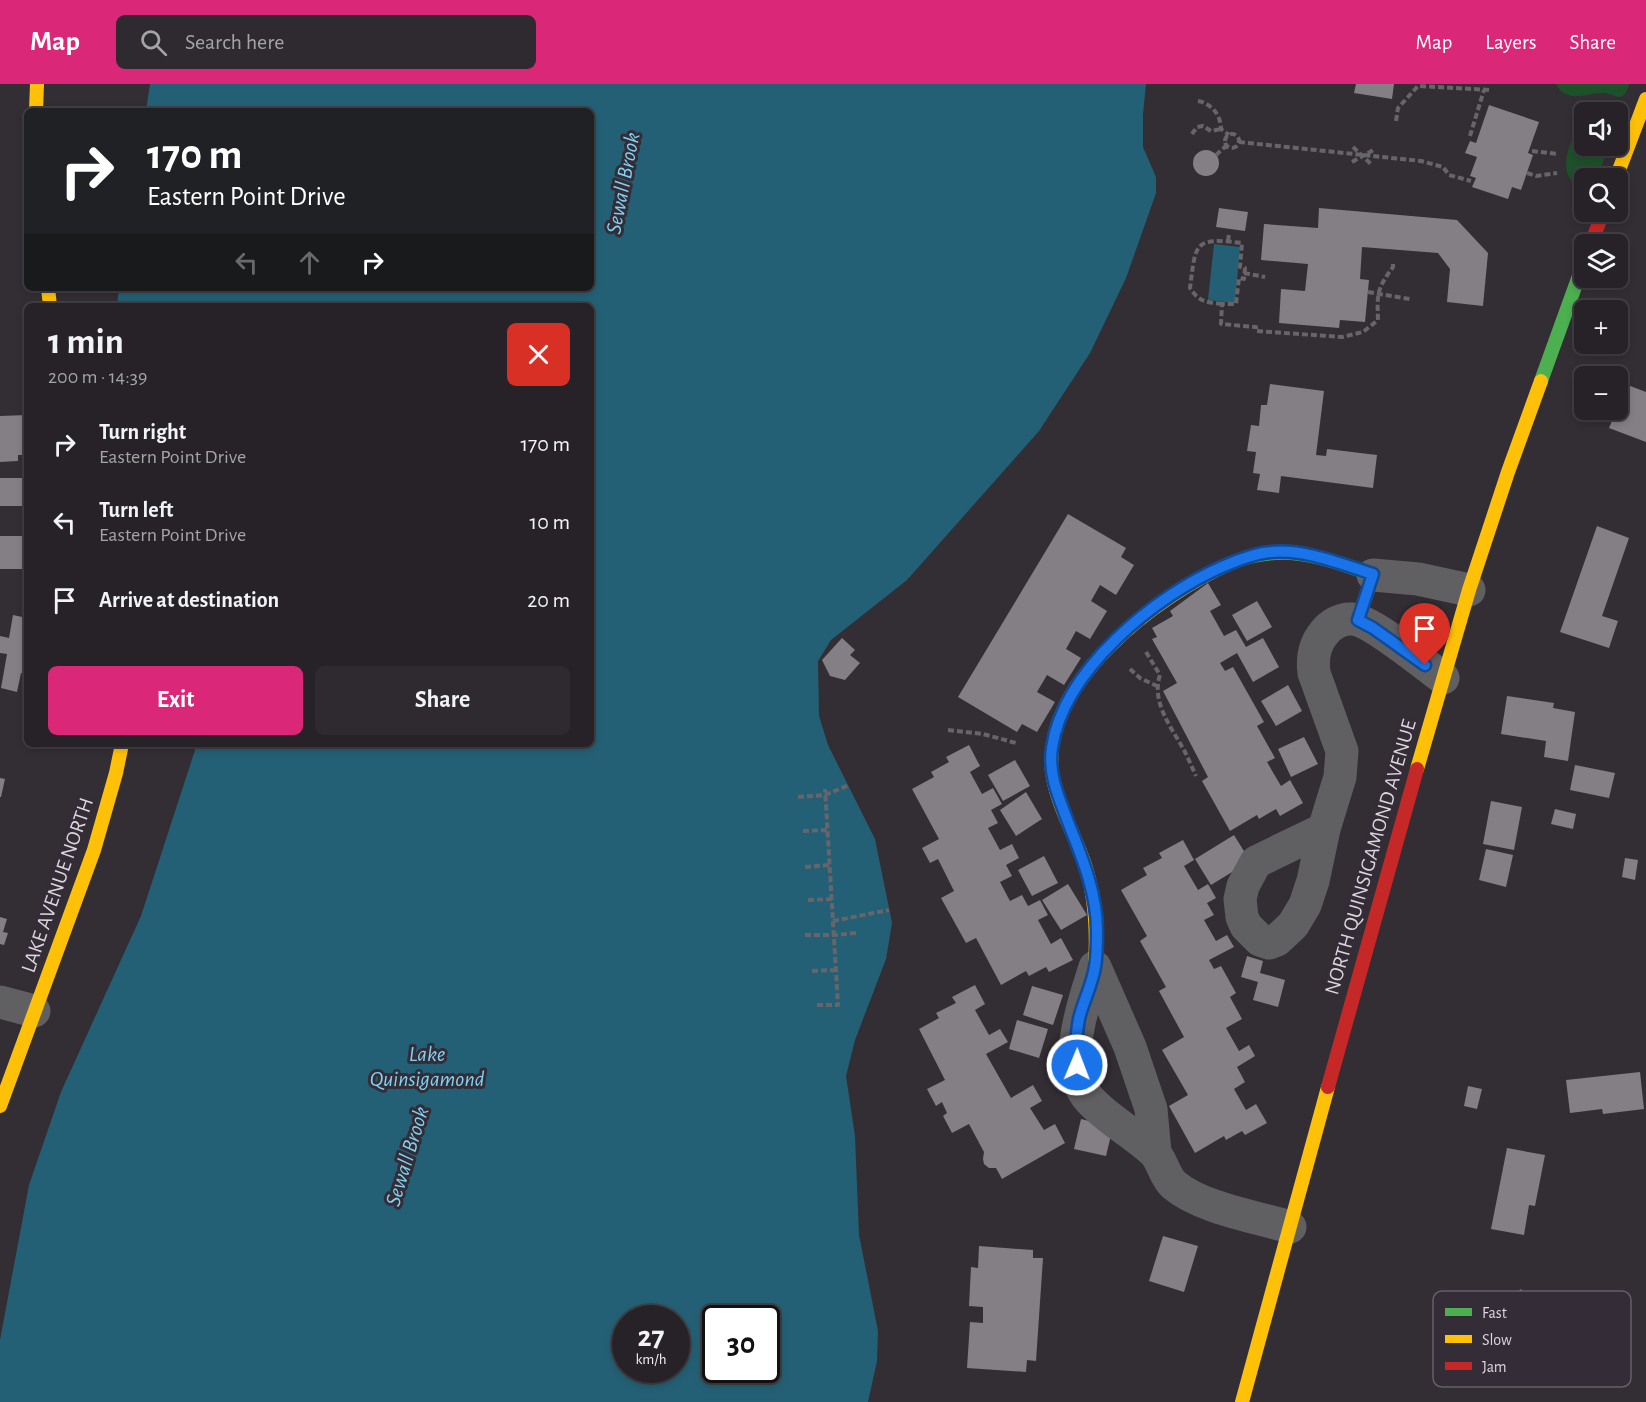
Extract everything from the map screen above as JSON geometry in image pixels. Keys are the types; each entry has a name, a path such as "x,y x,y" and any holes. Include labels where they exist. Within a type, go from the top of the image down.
{"main road":[{"path":"36,108 37,84"},
{"path":"1620,168 1646,99"},
{"name":"NORTH QUINSIGAMOND AVENUE","path":"1242,1402 1372,923 1469,590 1508,472 1575,288"},
{"path":"1095,967 1097,932 1094,899 1086,870 1052,777 1052,747 1066,705 1077,685 1107,649 1143,614 1186,585 1240,559 1271,552 1304,554 1373,574 1358,620"},
{"name":"LAKE AVENUE NORTH","path":"0,1106 94,850 121,747"}],"street":[{"path":"1373,574 1418,579 1469,590"},
{"path":"1324,829 1340,777 1342,751 1314,673 1312,660 1326,630 1342,620 1358,620 1373,628 1443,678"},
{"path":"1095,967 1078,1021 1076,1049 1080,1080 1085,1094 1091,1101 1155,1152"},
{"path":"1095,967 1130,1047 1147,1098 1155,1152 1162,1170 1173,1184 1186,1193 1240,1214 1290,1227"},
{"path":"0,1002 34,1011"}],"path":[{"path":"1396,122 1398,108 1418,86 1490,90"},
{"path":"1470,136 1484,90"},
{"path":"1198,101 1205,102 1212,108 1221,122 1221,129"},
{"path":"1192,134 1197,127 1203,126 1211,130 1221,129 1228,135 1235,135 1239,142"},
{"path":"1227,145 1228,135"},
{"path":"1227,145 1234,147 1239,142"},
{"path":"1239,142 1434,164 1443,167 1449,175 1471,181"},
{"path":"1216,155 1227,145"},
{"path":"1353,147 1372,165"},
{"path":"1352,162 1375,149"},
{"path":"1532,151 1558,154"},
{"path":"1527,173 1536,176 1557,173"},
{"path":"1228,242 1229,234"},
{"path":"1213,240 1242,243 1240,267 1245,268 1244,273 1244,279 1239,278 1236,304 1204,301 1196,297 1190,288 1194,254 1203,243 1213,240"},
{"path":"1222,304 1221,324 1256,327 1256,332 1342,337 1363,332 1378,320 1377,294 1380,285 1394,264"},
{"path":"1244,273 1265,276"},
{"path":"1368,292 1410,299"},
{"path":"1146,652 1160,675 1157,686 1158,700 1196,776"},
{"path":"948,730 983,734 1016,743"},
{"path":"798,797 825,795 849,785"},
{"path":"817,1005 838,1005 825,789"},
{"path":"803,831 827,830"},
{"path":"806,867 830,865"},
{"path":"808,900 832,899"},
{"path":"833,921 889,910"},
{"path":"805,935 857,933"},
{"path":"812,971 836,970"}],"green space":[{"path":"1556,84 1629,84 1629,86 1625,94 1620,97 1605,93 1572,96 1566,94"},
{"path":"1574,135 1574,156 1605,156 1601,168 1574,168 1574,184 1566,167"}],"water":[{"name":"Lake Quinsigamond","path":"150,84 1146,84 1143,147 1156,177 1156,193 1126,278 1090,353 1039,431 907,580 831,640 818,661 819,716 828,745 875,839 892,923 886,959 855,1040 846,1076 855,1136 859,1235 878,1331 877,1361 868,1402 0,1402 0,1340 29,1185 61,1092 141,916 196,747 594,747 594,303 117,303 119,291 594,291 594,108 146,108"},
{"path":"1214,244 1240,247 1235,303 1208,300"}],"building":[{"path":"1356,84 1394,84 1392,99 1354,93"},
{"path":"1489,105 1539,122 1528,153 1533,155 1521,190 1512,187 1508,199 1472,187 1476,178 1470,176 1477,157 1465,153 1470,141 1476,143"},
{"path":"1206,150 1215,154 1219,163 1215,172 1206,176 1197,172 1193,163 1197,154"},
{"path":"1219,208 1248,212 1245,231 1216,227"},
{"path":"1319,208 1457,220 1488,253 1483,306 1447,302 1450,269 1438,253 1362,247 1360,279 1369,280 1365,322 1340,320 1339,328 1279,323 1281,289 1305,291 1308,264 1261,260 1264,224 1318,228"},
{"path":"1270,384 1324,391 1316,455 1326,456 1327,449 1377,455 1373,488 1281,476 1279,493 1257,490 1260,474 1253,473 1256,452 1247,451 1251,425 1259,426 1261,405 1267,405"},
{"path":"1628,385 1646,392 1646,442 1609,428 1612,420 1628,420"},
{"path":"24,415 24,455 18,455 18,461 0,462 0,416"},
{"path":"0,478 24,478 24,506 0,506"},
{"path":"1068,514 1126,548 1121,557 1134,565 1116,595 1100,585 1091,601 1107,611 1090,639 1076,631 1066,649 1081,658 1064,685 1047,675 1037,692 1055,702 1037,732 1022,724 1017,732 958,697"},
{"path":"1597,526 1629,538 1602,616 1618,621 1609,648 1560,632"},
{"path":"0,536 24,536 24,569 0,569"},
{"path":"1208,583 1221,605 1210,611 1224,636 1236,630 1246,647 1263,638 1279,667 1253,682 1237,653 1220,663 1225,671 1233,667 1264,722 1257,726 1275,758 1267,762 1281,786 1290,780 1303,803 1280,816 1276,809 1259,819 1257,815 1230,831 1202,781 1208,777 1163,691 1177,683 1152,639 1157,637 1152,628 1173,616 1170,611"},
{"path":"1257,601 1272,627 1247,641 1232,615"},
{"path":"13,615 24,617 24,674 21,673 17,692 1,688 7,654 0,653 0,636 9,638"},
{"path":"842,638 855,650 850,655 860,663 845,680 830,676 822,660"},
{"path":"1288,685 1302,711 1276,726 1261,701"},
{"path":"1507,696 1554,703 1553,708 1575,712 1568,761 1544,757 1546,741 1501,734"},
{"path":"1304,737 1318,764 1291,777 1278,749"},
{"path":"969,745 980,766 970,772 982,794 993,788 1002,804 991,810 998,823 988,828 1000,850 1012,844 1019,858 1006,865 1012,876 1000,882 1010,901 1022,895 1028,906 1040,900 1048,915 1038,920 1051,944 1061,938 1073,960 1049,972 1046,967 1029,976 1026,971 1001,985 976,938 966,943 941,898 954,891 938,859 930,863 922,848 939,839 912,789 934,777 931,772 949,762 946,757"},
{"path":"1015,760 1030,786 1003,801 988,775"},
{"path":"1575,765 1615,773 1609,798 1570,790"},
{"path":"0,778 5,779 1,797 0,797"},
{"path":"1026,792 1042,819 1016,836 1000,810"},
{"path":"1491,801 1522,807 1514,850 1483,844"},
{"path":"1555,809 1576,814 1573,829 1551,824"},
{"path":"1234,835 1250,861 1211,885 1195,859"},
{"path":"1183,840 1194,860 1184,866 1198,890 1208,884 1216,898 1207,903 1214,915 1204,920 1216,941 1227,935 1234,947 1209,960 1214,969 1221,966 1236,993 1230,997 1242,1019 1226,1028 1239,1051 1249,1045 1255,1056 1237,1067 1245,1082 1234,1089 1246,1110 1256,1104 1267,1123 1245,1135 1242,1131 1226,1140 1224,1136 1195,1153 1169,1106 1188,1095 1162,1050 1184,1037 1159,991 1166,987 1140,941 1147,936 1121,890 1147,875 1143,868 1162,858 1159,853"},
{"path":"1486,849 1513,855 1506,887 1479,880"},
{"path":"1044,856 1058,883 1032,896 1018,870"},
{"path":"1625,858 1638,860 1635,880 1622,877"},
{"path":"1068,884 1087,915 1061,930 1042,900"},
{"path":"0,917 7,919 3,932 8,933 4,945 0,944"},
{"path":"1247,956 1263,961 1260,973 1285,980 1278,1007 1253,1000 1258,982 1241,977"},
{"path":"975,985 985,1004 975,1010 989,1035 1000,1029 1008,1042 986,1054 1011,1098 1033,1085 1042,1101 1030,1108 1044,1130 1055,1124 1065,1143 1002,1179 996,1168 989,1168 984,1164 984,1152 969,1124 952,1133 943,1116 947,1113 942,1102 936,1106 927,1089 945,1080 919,1029 939,1018 936,1013 956,1003 952,997"},
{"path":"1032,986 1063,995 1053,1025 1023,1015"},
{"path":"1017,1020 1048,1029 1039,1058 1009,1049"},
{"path":"1640,1072 1644,1109 1603,1114 1602,1109 1570,1113 1566,1080"},
{"path":"1468,1086 1482,1089 1477,1109 1464,1106"},
{"path":"1081,1119 1113,1127 1106,1156 1074,1149"},
{"path":"1507,1148 1545,1155 1535,1206 1529,1205 1524,1235 1491,1229"},
{"path":"1163,1236 1198,1246 1184,1292 1149,1281"},
{"path":"979,1246 1033,1250 1033,1258 1043,1258 1036,1361 1027,1360 1026,1372 967,1368 970,1322 983,1323 983,1307 969,1306 971,1267 978,1268"}],"traffic: fast":[{"path":"1541,381 1575,288"},
{"path":"1231,563 1268,553 1302,554 1373,575 1358,620"}],"traffic: slow":[{"path":"36,108 37,84"},
{"path":"1620,168 1646,99"},
{"path":"48,291 50,303"},
{"path":"1417,769 1469,590 1541,381"},
{"path":"1095,967 1096,942 1092,892 1082,857 1059,801 1053,778 1053,744 1063,710 1082,678 1108,648 1138,621 1170,597 1231,563"},
{"path":"0,1106 94,850 121,747"},
{"path":"1242,1402 1328,1087"}],"traffic: jam":[{"path":"1595,234 1599,222"},
{"path":"1328,1087 1417,769"}],"route":[{"path":"1077,1065 1078,1021 1095,967 1096,914 1086,870 1052,777 1052,747 1059,722 1077,685 1105,652 1143,614 1186,585 1240,559 1271,552 1304,554 1373,574 1358,620 1425,665"}],"water label":[{"name":"Sewall Brook","path":"622,183"},
{"name":"Sewall Brook","path":"406,1156"}]}
